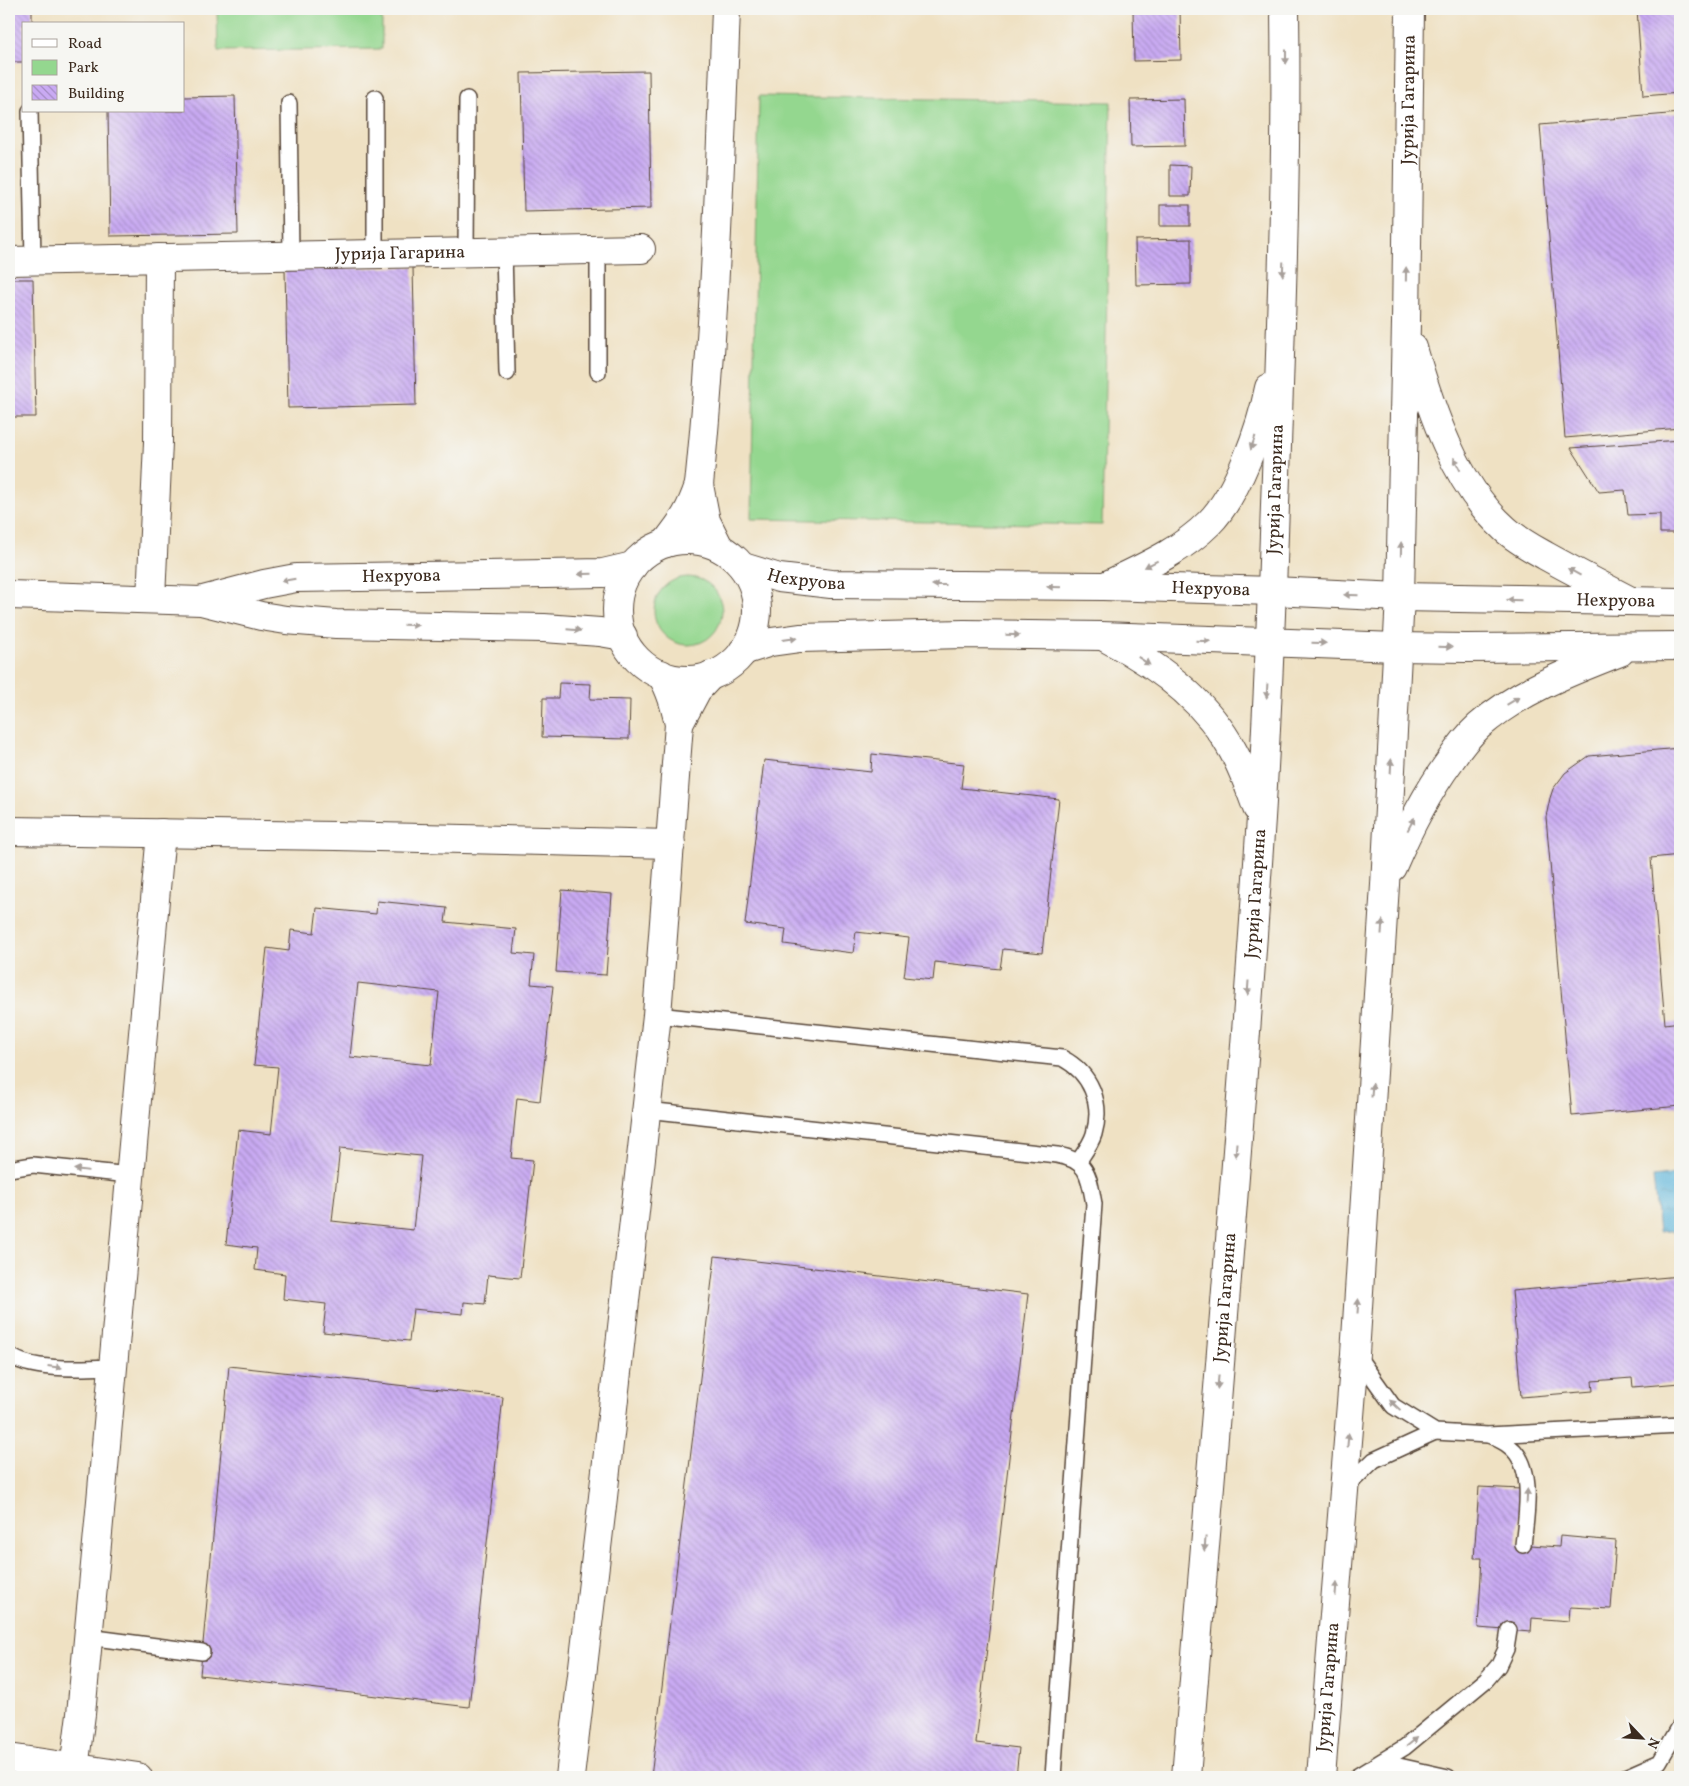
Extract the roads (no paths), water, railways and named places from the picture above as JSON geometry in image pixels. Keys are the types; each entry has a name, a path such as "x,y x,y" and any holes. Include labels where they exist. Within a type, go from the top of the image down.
{"street":[{"path":"666,543 687,516 699,485 711,331 726,9"},
{"name":"Јурија Гагарина","path":"1186,1777 1227,1275 1261,818 1273,591 1281,328 1286,104 1285,9"},
{"name":"Јурија Гагарина","path":"1320,1777 1355,1354 1385,885 1400,597 1410,9"},
{"name":"Јурија Гагарина","path":"21,261 641,249"},
{"path":"151,599 158,442 159,258"},
{"path":"1406,323 1425,388 1447,442 1467,484 1484,507 1506,530 1532,548 1579,575 1633,602"},
{"path":"1103,586 1153,564 1182,546 1210,523 1225,502 1240,476 1267,399 1281,328"},
{"path":"699,485 706,521 718,547"},
{"path":"693,540 706,542 718,547 732,556 743,567 750,580 757,608 751,638 743,651 729,665 711,675 686,679 673,678 661,674 642,663 634,655 623,636 618,613 618,600 626,576 633,566 654,548 666,543 693,540"},
{"name":"Нехруова","path":"201,601 264,584 296,578 603,573 633,566"},
{"name":"Нехруова","path":"743,567 779,578 830,584 1103,586 1400,597 1680,602"},
{"name":"Нехруова","path":"9,595 201,601 261,616 336,624 544,628 600,632 623,636"},
{"path":"743,651 771,642 800,638 964,634 1102,636 1396,647 1680,646"},
{"path":"1102,636 1128,650 1170,678 1193,698 1221,730 1234,751 1261,818"},
{"path":"1385,885 1407,831 1433,783 1478,726 1509,703 1529,692 1572,671 1634,646"},
{"path":"570,1777 657,1015 679,724 674,701 661,674"},
{"path":"679,724 697,690 711,675"},
{"path":"9,831 671,844"},
{"path":"74,1773 113,1368 161,833"},
{"path":"9,1758 74,1773 138,1777"}],"lane":[{"path":"375,98 375,254"},
{"path":"466,252 467,98"},
{"path":"289,103 291,256"},
{"path":"21,261 30,112"},
{"path":"598,250 598,372"},
{"path":"504,251 507,373"},
{"path":"657,1015 1062,1058 1074,1064 1084,1075 1092,1088 1095,1101 1094,1134 1078,1162"},
{"path":"647,1110 1057,1155 1070,1157 1078,1162 1087,1173 1094,1204 1053,1777"},
{"path":"9,1169 33,1165 130,1175"},
{"path":"9,1354 13,1358 38,1365 64,1368 113,1368"},
{"path":"1355,1354 1394,1406 1436,1432"},
{"path":"1344,1489 1374,1460 1436,1432 1488,1435 1680,1425"},
{"path":"1488,1435 1510,1446 1521,1459 1528,1489 1523,1545"},
{"path":"1356,1777 1405,1747 1486,1680 1498,1666 1506,1649 1509,1630"},
{"path":"88,1636 202,1652"},
{"path":"1625,1777 1659,1762 1680,1726"},
{"path":"1381,1762 1448,1777"}],"water":[{"path":"1677,1174 1680,1199 1680,1230 1659,1232 1653,1177"}]}
